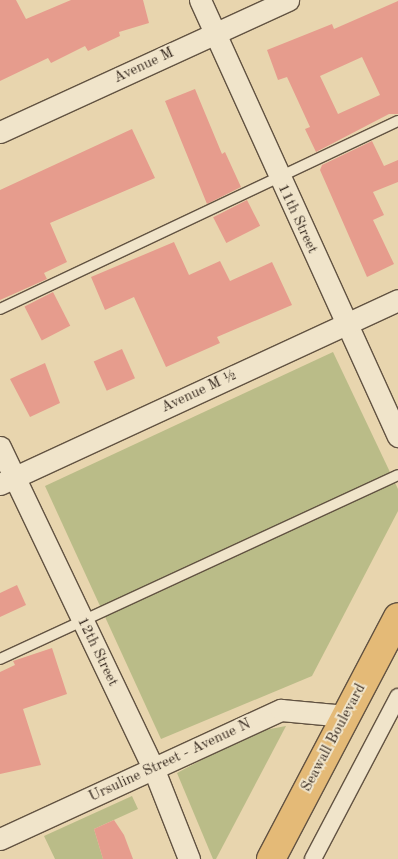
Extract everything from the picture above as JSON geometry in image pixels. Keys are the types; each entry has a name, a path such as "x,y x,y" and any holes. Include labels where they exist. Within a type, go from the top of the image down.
{"main road":[{"name":"Seawall Boulevard","path":"271,859 398,617"}],"street":[{"name":"11th Street","path":"200,0 345,324 398,436"},
{"name":"Avenue M","path":"0,132 288,0"},
{"name":"Avenue M ½","path":"7,480 398,300"},
{"name":"12th Street","path":"0,447 7,480 81,620 154,770 189,859"},
{"path":"313,859 398,697"},
{"name":"Ursuline Street - Avenue N","path":"0,839 154,770 281,710 346,716"}],"lane":[{"path":"0,309 398,121"},
{"path":"0,658 398,475"}],"green space":[{"path":"333,352 398,489 398,511 312,676 161,739 45,486"},
{"path":"286,726 216,859 213,859 177,773 254,732"},
{"path":"132,796 138,809 94,829 103,859 55,859 44,836"}],"building":[{"path":"0,0 16,0 26,19 71,0 143,0 149,23 119,32 120,36 88,51 85,46 51,63 48,58 0,81"},
{"path":"398,1 398,114 389,114 316,152 305,129 310,127 287,77 278,80 267,50 332,24 334,29","holes":["362,57 380,95 338,114 320,76"]},
{"path":"195,89 222,154 225,152 241,187 207,204 165,101"},
{"path":"132,129 155,178 50,223 67,262 44,273 47,279 0,300 0,190"},
{"path":"372,141 384,166 398,160 398,182 373,192 384,215 373,220 394,264 367,277 320,170 322,165"},
{"path":"247,200 260,226 226,243 213,217"},
{"path":"174,242 189,275 220,261 230,281 272,262 292,305 217,337 220,343 166,367 134,297 105,310 91,277"},
{"path":"53,292 70,326 42,340 24,307"},
{"path":"122,349 135,378 107,391 94,362"},
{"path":"45,363 60,403 30,417 10,379"},
{"path":"17,585 26,605 0,617 0,593"},
{"path":"52,648 67,694 23,709 41,765 0,774 0,672 15,665 13,661"},
{"path":"114,820 124,835 133,859 103,859 94,829"}]}
